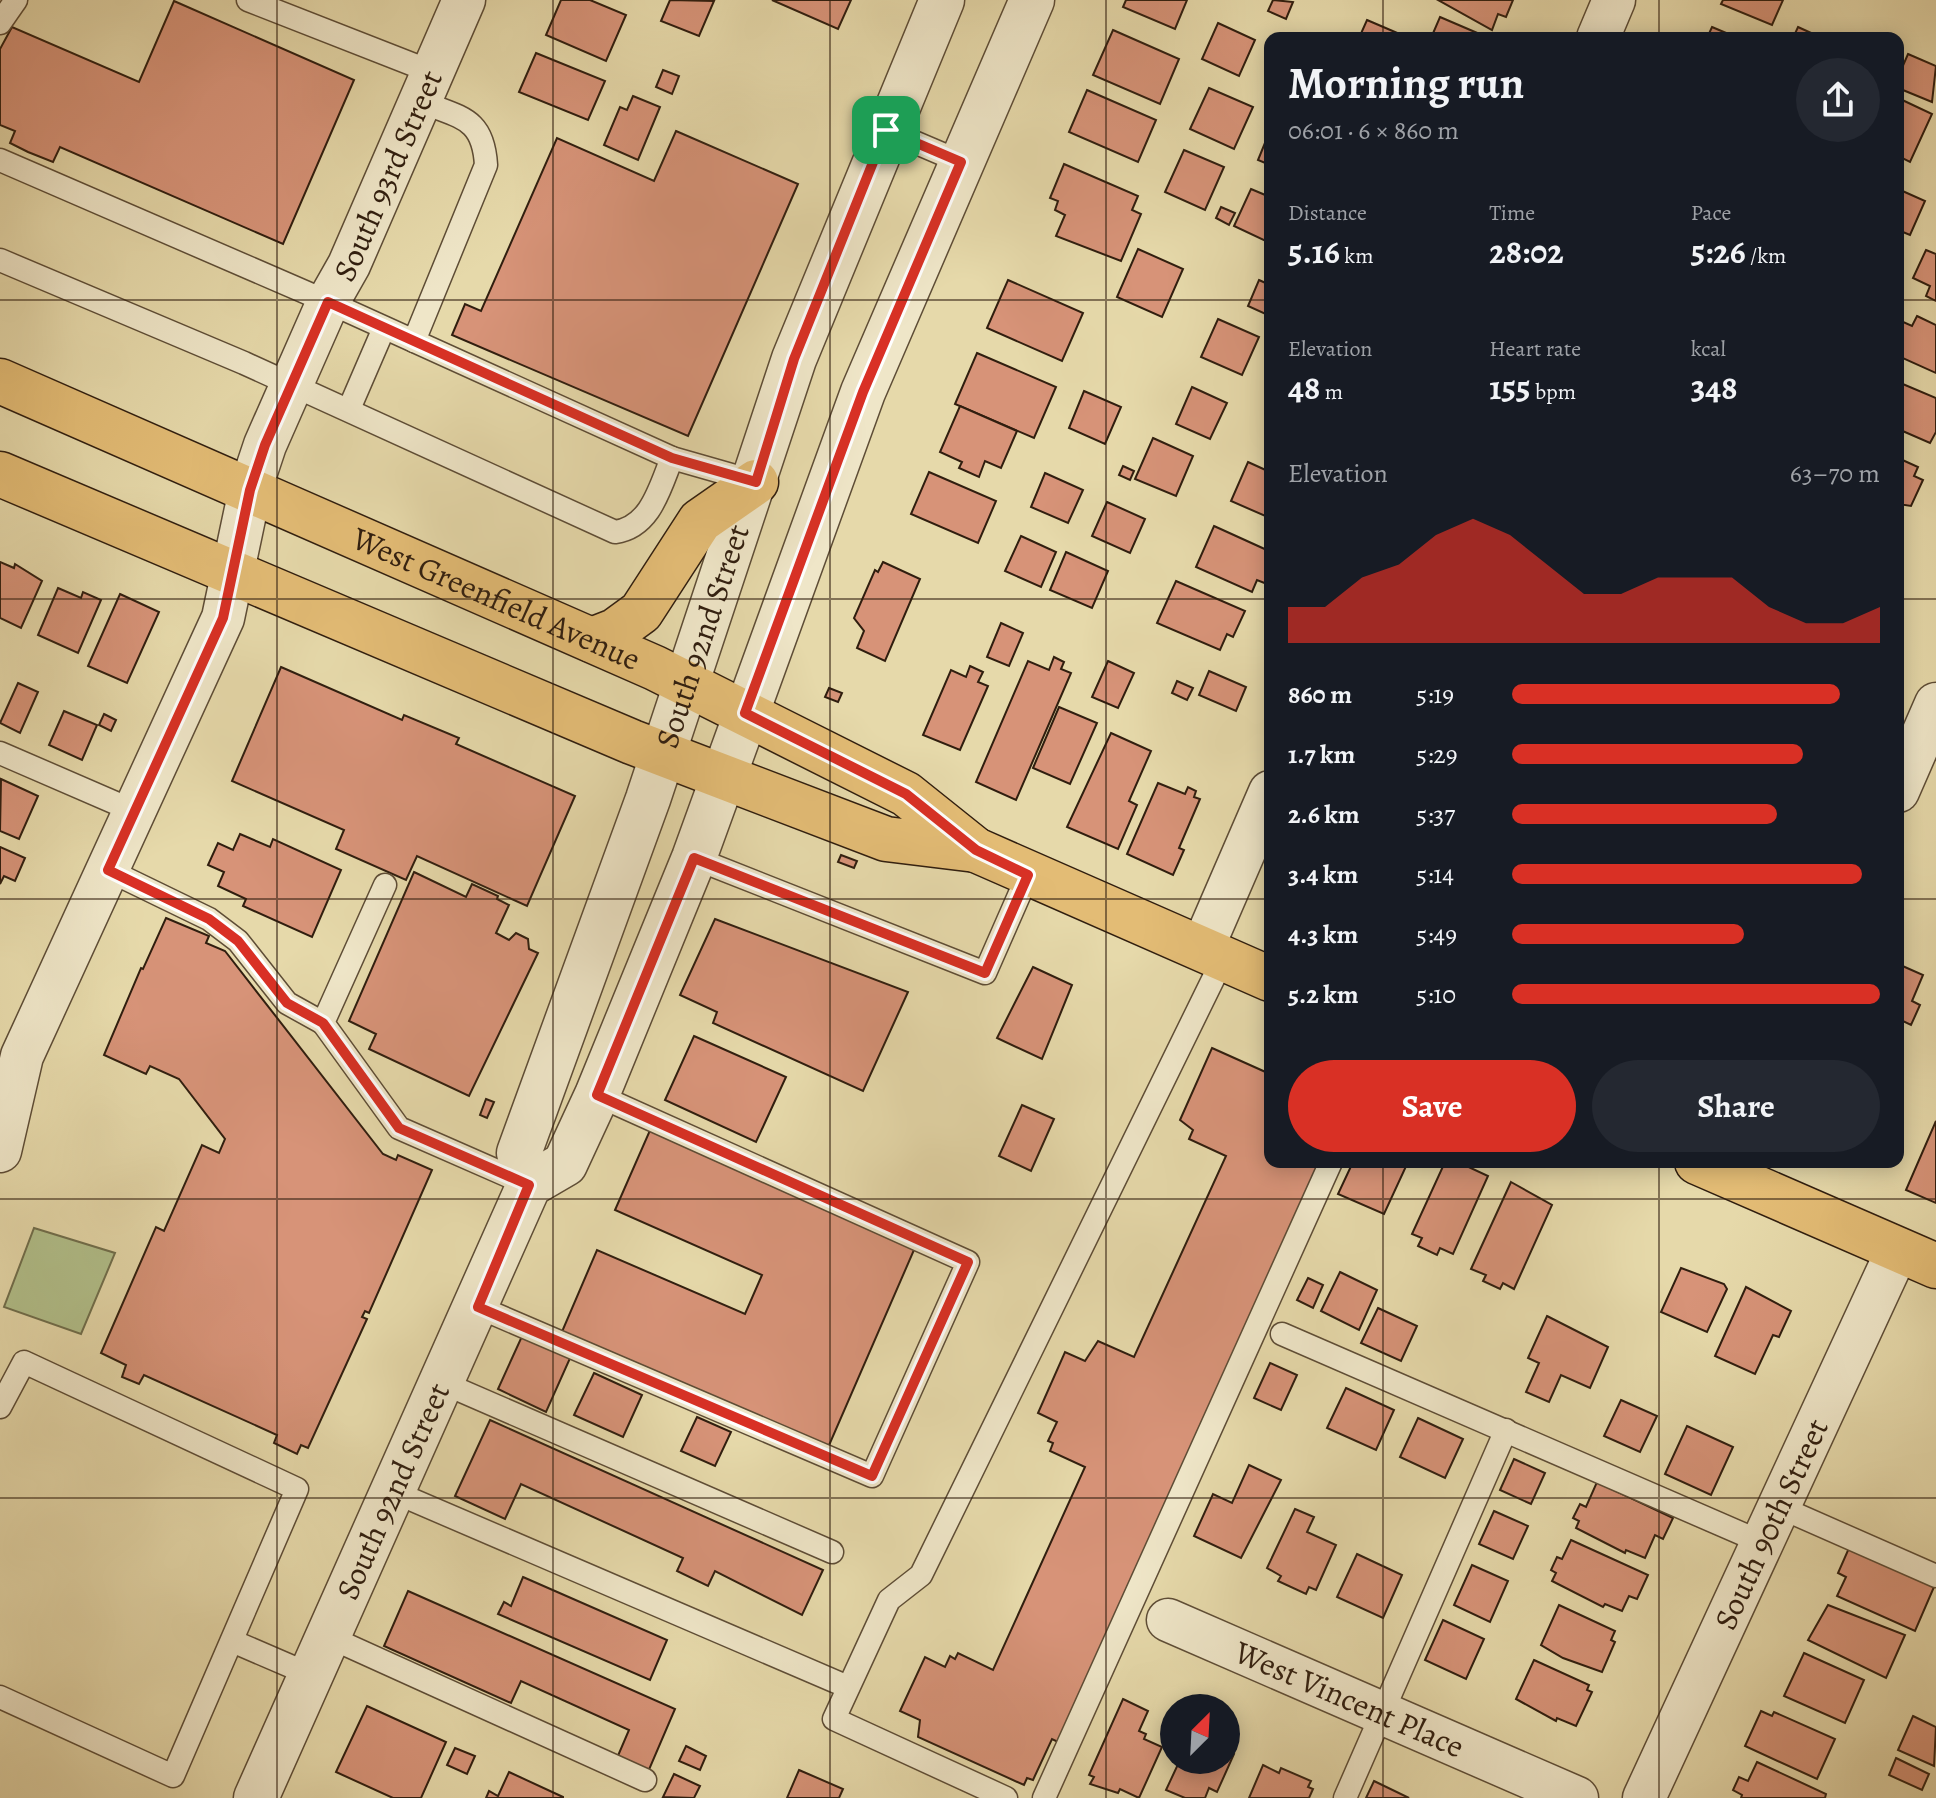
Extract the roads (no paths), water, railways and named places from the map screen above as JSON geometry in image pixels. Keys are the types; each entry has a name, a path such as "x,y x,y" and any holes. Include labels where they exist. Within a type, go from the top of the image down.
{"main road":[{"name":"West Greenfield Avenue","path":"0,381 686,684 906,794 976,850 1264,976"},
{"name":"West Greenfield Avenue","path":"0,474 663,754 886,839 976,850"},
{"path":"592,640 615,631 641,612 700,521 756,482"},
{"path":"1723,1168 1917,1257"}],"street":[{"name":"South 93rd Street","path":"0,1151 11,1055 108,870 223,618 250,490 290,383 349,265 464,0"},
{"name":"South 92nd Street","path":"529,1185 519,1153 663,754 756,482 794,359 942,0"},
{"name":"South 92nd Street","path":"256,1798 478,1307 529,1185 565,1164 597,1095 694,858 863,392 1032,0"},
{"path":"1601,32 1614,0"},
{"path":"1904,777 1936,704"},
{"path":"1212,954 1264,809"},
{"name":"South 90th Street","path":"1644,1798 1769,1524 1917,1257"},
{"name":"West Vincent Place","path":"1168,1620 1577,1798"}],"lane":[{"path":"0,23 16,0"},
{"path":"248,0 426,86 475,126 485,141 486,165 414,341"},
{"path":"886,130 961,162"},
{"path":"0,160 328,302 672,458 756,482"},
{"path":"0,260 349,409 615,532 629,530 641,521 652,505 672,458"},
{"path":"349,409 384,328"},
{"path":"0,753 134,811"},
{"path":"694,858 985,973 1028,875"},
{"path":"108,870 209,919 238,941 287,1003 323,1023 399,1128 529,1185"},
{"path":"323,1023 385,885"},
{"path":"1006,1798 834,1719 889,1600 921,1575 1212,954"},
{"path":"478,1307 872,1476 968,1262 597,1095"},
{"path":"1044,1798 1328,1168"},
{"path":"1282,1334 1506,1430 1769,1524 1936,1576"},
{"path":"0,1407 24,1362 297,1489 173,1776 0,1697"},
{"path":"443,1383 832,1552"},
{"path":"1345,1798 1506,1430"},
{"path":"394,1492 848,1687"},
{"path":"232,1641 320,1656 645,1780"}]}
